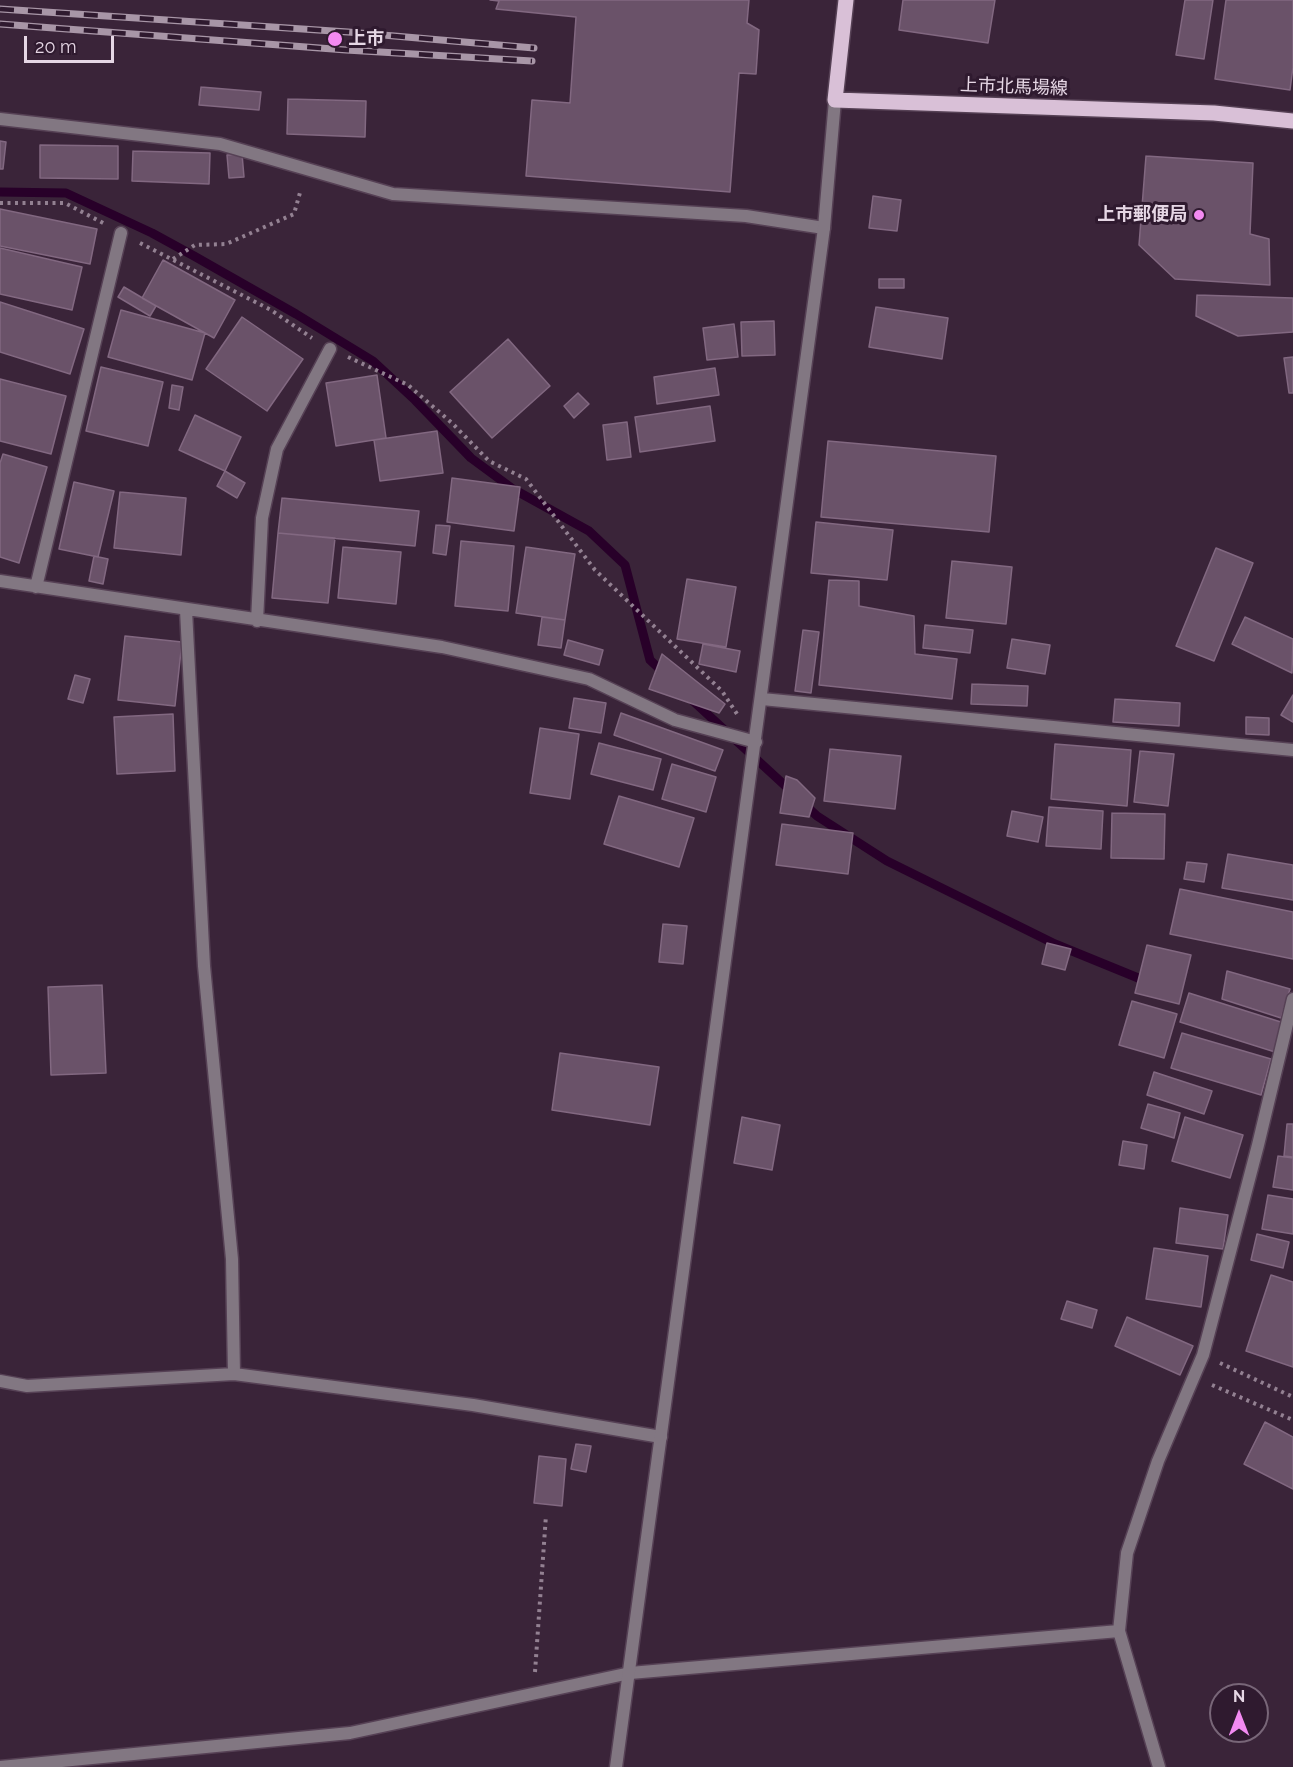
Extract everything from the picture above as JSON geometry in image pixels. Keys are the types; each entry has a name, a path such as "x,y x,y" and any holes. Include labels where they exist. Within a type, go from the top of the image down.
{"main road":[{"path":"835,100 846,0"},
{"name":"上市北馬場線","path":"835,100 1214,113 1293,121"}],"street":[{"path":"616,1767 824,228 835,100"},
{"path":"0,119 220,144 393,194 746,216 824,228"},
{"path":"36,587 121,233"},
{"path":"257,621 262,518 277,449 330,349"},
{"path":"0,581 442,647 589,679 675,720 756,742"},
{"path":"186,610 204,966 232,1259 234,1374"},
{"path":"762,699 1293,750"},
{"path":"1159,1767 1119,1631 1127,1553 1158,1461 1203,1356 1293,999"},
{"path":"0,1381 27,1386 234,1374 473,1405 661,1437"},
{"path":"0,1767 350,1733 630,1673 1119,1631"}],"path":[{"path":"173,260 195,245 226,244 294,214 301,188 335,177"},
{"path":"0,203 65,203 271,310 330,349 408,385 452,423 489,461 526,479 596,570 722,691 756,742"},
{"path":"1203,1356 1293,1396"},
{"path":"1195,1378 1293,1420"},
{"path":"533,1694 546,1515"}],"building":[{"path":"490,0 749,0 747,23 759,30 756,74 739,73 730,192 526,176 532,100 570,103 576,17 496,9 499,1"},
{"path":"903,0 995,0 988,43 899,30"},
{"path":"1185,0 1213,0 1204,59 1176,55"},
{"path":"1226,0 1293,0 1293,67 1290,90 1215,79"},
{"path":"201,87 261,92 259,110 199,105"},
{"path":"288,99 366,101 365,137 287,134"},
{"path":"0,141 6,142 3,169 0,169"},
{"path":"40,145 118,146 118,179 40,178"},
{"path":"133,151 210,153 209,184 132,181"},
{"path":"242,154 244,177 229,178 227,155"},
{"path":"1146,156 1253,163 1250,234 1269,239 1270,285 1175,279 1139,245"},
{"path":"873,196 901,200 897,231 869,228"},
{"path":"0,209 97,229 90,264 0,246"},
{"path":"0,248 82,267 72,310 0,294"},
{"path":"163,260 235,300 214,338 142,298"},
{"path":"879,279 904,279 904,288 879,288"},
{"path":"124,287 156,306 150,316 118,297"},
{"path":"1197,295 1293,298 1293,332 1238,336 1196,316"},
{"path":"0,302 84,329 70,374 0,352"},
{"path":"876,307 948,318 942,359 869,347"},
{"path":"121,310 205,333 192,380 108,357"},
{"path":"242,317 303,359 267,411 206,369"},
{"path":"774,321 775,355 742,356 741,322"},
{"path":"734,324 738,357 707,360 703,328"},
{"path":"508,339 550,386 492,438 450,392"},
{"path":"1293,357 1293,393 1289,393 1284,358"},
{"path":"101,367 163,382 148,446 86,431"},
{"path":"715,368 719,395 657,404 654,377"},
{"path":"377,375 386,438 336,446 326,383"},
{"path":"0,379 66,396 51,454 0,441"},
{"path":"172,385 183,387 179,410 169,408"},
{"path":"578,393 589,404 574,418 564,406"},
{"path":"710,406 715,441 640,452 635,417"},
{"path":"195,415 241,437 225,471 179,450"},
{"path":"627,422 631,457 607,460 603,425"},
{"path":"437,431 443,473 380,481 374,440"},
{"path":"828,441 996,456 989,532 821,517"},
{"path":"3,454 47,467 19,563 0,557 0,463"},
{"path":"225,471 245,483 237,498 217,486"},
{"path":"452,478 520,487 514,531 447,522"},
{"path":"74,482 114,491 98,557 59,549"},
{"path":"120,492 186,498 181,555 114,548"},
{"path":"282,498 419,511 415,546 278,533"},
{"path":"816,522 893,530 887,580 811,573"},
{"path":"436,525 450,526 446,555 433,553"},
{"path":"278,533 335,538 328,603 272,598"},
{"path":"461,541 514,546 508,611 455,606"},
{"path":"343,547 401,552 396,604 338,598"},
{"path":"526,547 575,554 565,620 516,613"},
{"path":"1216,548 1253,563 1214,661 1176,646"},
{"path":"94,556 108,559 103,584 89,581"},
{"path":"952,561 1012,567 1006,624 946,618"},
{"path":"687,579 736,587 726,647 677,639"},
{"path":"829,580 859,581 859,606 914,616 915,654 957,659 952,699 819,685"},
{"path":"542,617 565,620 561,648 538,645"},
{"path":"1245,617 1293,639 1292,673 1232,644"},
{"path":"925,625 973,630 970,653 923,648"},
{"path":"803,630 819,632 811,693 795,691"},
{"path":"125,636 182,642 175,706 118,700"},
{"path":"1012,639 1050,645 1045,674 1007,668"},
{"path":"568,640 603,650 599,665 564,655"},
{"path":"703,644 740,651 736,672 699,664"},
{"path":"662,654 725,704 719,713 649,689"},
{"path":"75,675 90,679 83,703 68,699"},
{"path":"972,684 1028,686 1027,706 971,704"},
{"path":"1293,695 1293,722 1281,715"},
{"path":"574,698 606,703 601,733 569,728"},
{"path":"1115,699 1180,703 1179,726 1113,722"},
{"path":"621,713 723,750 715,771 614,735"},
{"path":"173,714 175,771 117,774 114,717"},
{"path":"1246,717 1269,718 1269,735 1246,734"},
{"path":"540,728 579,734 570,799 530,793"},
{"path":"599,743 661,759 653,790 591,774"},
{"path":"1055,744 1131,750 1127,806 1051,799"},
{"path":"830,749 901,756 895,809 824,801"},
{"path":"1140,751 1174,754 1168,806 1134,802"},
{"path":"672,764 716,777 706,812 662,799"},
{"path":"786,776 797,780 815,798 809,817 780,813"},
{"path":"619,796 694,818 679,867 604,844"},
{"path":"1049,807 1103,811 1101,849 1046,846"},
{"path":"1012,811 1043,817 1038,842 1007,836"},
{"path":"1112,813 1165,814 1164,859 1111,858"},
{"path":"782,824 853,833 848,874 776,865"},
{"path":"1228,854 1293,865 1293,900 1222,888"},
{"path":"1187,862 1207,864 1204,882 1184,879"},
{"path":"1180,889 1293,912 1293,959 1170,934"},
{"path":"663,924 687,926 683,964 659,962"},
{"path":"1047,943 1071,949 1065,970 1042,964"},
{"path":"1147,945 1191,955 1179,1004 1135,993"},
{"path":"1227,971 1290,989 1281,1018 1222,999"},
{"path":"102,985 106,1073 51,1075 48,987"},
{"path":"1189,993 1284,1023 1275,1052 1180,1022"},
{"path":"1132,1001 1177,1014 1164,1058 1119,1045"},
{"path":"1182,1033 1271,1059 1261,1095 1171,1068"},
{"path":"560,1053 659,1067 650,1125 552,1110"},
{"path":"1154,1072 1212,1091 1204,1114 1147,1095"},
{"path":"1148,1104 1180,1113 1174,1138 1141,1128"},
{"path":"742,1117 780,1125 772,1170 734,1163"},
{"path":"1185,1117 1243,1135 1230,1178 1172,1161"},
{"path":"1287,1124 1293,1124 1293,1157 1284,1156"},
{"path":"1123,1141 1147,1145 1144,1169 1119,1165"},
{"path":"1278,1156 1293,1158 1293,1190 1273,1187"},
{"path":"1268,1195 1293,1199 1293,1234 1262,1229"},
{"path":"1180,1208 1228,1215 1223,1249 1176,1243"},
{"path":"1257,1234 1289,1242 1283,1268 1251,1260"},
{"path":"1154,1248 1208,1256 1201,1307 1146,1299"},
{"path":"1271,1275 1293,1282 1293,1367 1246,1351"},
{"path":"1067,1301 1097,1310 1092,1328 1061,1319"},
{"path":"1127,1317 1193,1346 1180,1375 1115,1346"},
{"path":"1265,1422 1293,1437 1293,1489 1244,1464"},
{"path":"576,1444 591,1446 586,1472 571,1469"},
{"path":"539,1456 566,1459 562,1506 534,1503"}],"waterway":[{"path":"0,192 66,193 152,233 296,314 373,361 415,400 471,458 513,489 589,531 625,565 650,660 665,674"},
{"path":"692,700 792,792"},
{"path":"802,802 817,816 887,861 1055,944 1148,982"}],"railway":[{"path":"0,9 348,32 534,48"},
{"path":"0,24 346,50 532,61"}],"place":[{"name":"上市","path":"335,39"},
{"name":"上市郵便局","path":"1199,215"}]}
